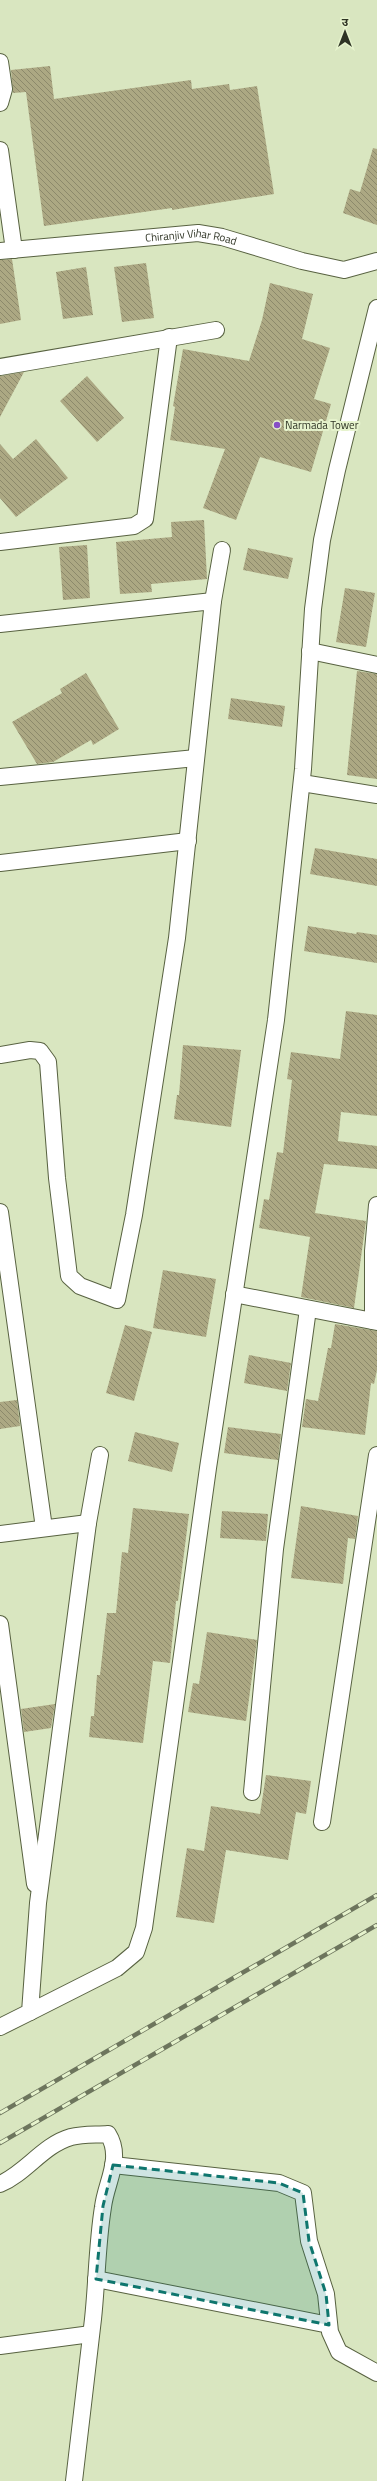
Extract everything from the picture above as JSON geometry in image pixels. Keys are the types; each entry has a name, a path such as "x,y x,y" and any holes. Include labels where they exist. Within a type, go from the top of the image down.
{"street":[{"path":"0,62 1,81 4,89 0,103"},
{"path":"0,150 7,250"},
{"name":"Chiranjiv Vihar Road","path":"7,250 198,233 222,237 302,261 344,270 377,261"},
{"path":"0,2027 117,1968 136,1952 144,1928 166,1780 208,1468 276,1020 302,783 312,609 322,540 337,470 377,308"},
{"path":"0,367 216,330"},
{"path":"0,542 134,526 145,519 169,337"},
{"path":"0,1055 30,1050 40,1051 48,1062 57,1178 69,1276 80,1286 117,1300 134,1215 171,980 188,841 213,601 222,550"},
{"path":"0,624 213,601"},
{"path":"310,651 377,665"},
{"path":"0,777 196,758"},
{"path":"302,783 377,795"},
{"path":"0,863 188,841"},
{"path":"234,1294 375,1322 372,1251 377,1205"},
{"path":"0,1212 44,1528"},
{"path":"252,1792 275,1550 308,1309"},
{"path":"30,2012 38,1903 88,1522 100,1455"},
{"path":"322,1822 374,1502 377,1455"},
{"path":"0,1534 88,1522"},
{"path":"0,1624 38,1903"},
{"path":"0,2184 12,2179 52,2146 71,2137 108,2134 115,2151 103,2206 91,2334 74,2481"},
{"path":"113,2165 280,2183 303,2193 309,2241 326,2294 329,2325 339,2352 377,2373"},
{"path":"96,2279 329,2325"},
{"path":"0,2346 91,2334"}],"highlighted area":[{"path":"113,2165 279,2183 303,2193 309,2241 326,2294 329,2325 96,2279 103,2206"}],"building":[{"path":"50,66 54,99 191,80 192,89 229,84 230,90 257,86 274,194 172,210 172,208 44,226 26,92 13,93 11,70"},
{"path":"373,148 377,149 377,225 343,213 350,189 360,192"},
{"path":"12,259 21,320 0,324 0,260"},
{"path":"146,263 154,318 122,322 114,267"},
{"path":"86,267 93,315 63,319 56,272"},
{"path":"270,283 313,294 302,339 330,348 314,399 331,404 311,472 260,457 236,520 203,508 225,449 170,440 175,407 173,406 183,349 249,361 262,320"},
{"path":"24,372 0,417 0,376"},
{"path":"87,376 124,418 97,442 60,401"},
{"path":"36,439 68,478 16,517 0,498 0,444 13,459"},
{"path":"204,520 207,579 151,584 152,592 120,594 116,542 172,537 171,522"},
{"path":"87,545 90,598 63,600 59,547"},
{"path":"248,548 293,558 288,579 243,570"},
{"path":"345,588 375,593 366,647 336,642"},
{"path":"357,671 377,674 377,779 347,775"},
{"path":"86,673 119,729 93,745 91,740 53,762 37,764 12,722 62,693 60,689"},
{"path":"231,698 285,706 282,727 228,719"},
{"path":"315,848 377,859 377,886 310,874"},
{"path":"308,926 356,934 357,932 377,935 377,963 304,951"},
{"path":"346,1011 377,1015 377,1116 341,1112 338,1141 377,1146 377,1169 324,1164 315,1213 366,1221 354,1308 301,1297 310,1237 259,1228 264,1199 269,1200 277,1152 283,1153 292,1080 287,1079 291,1052 340,1059"},
{"path":"183,1045 241,1050 231,1127 174,1119 177,1095 179,1095"},
{"path":"163,1270 216,1279 206,1337 153,1328"},
{"path":"335,1324 377,1331 377,1370 374,1384 371,1383 365,1435 302,1427 306,1399 318,1401 328,1348 331,1348"},
{"path":"125,1325 152,1332 134,1401 106,1393"},
{"path":"249,1355 291,1363 287,1391 244,1383"},
{"path":"17,1400 20,1426 0,1429 0,1402"},
{"path":"228,1427 281,1434 278,1460 224,1453"},
{"path":"135,1432 179,1443 172,1472 128,1461"},
{"path":"301,1506 358,1516 355,1539 348,1538 343,1584 291,1578"},
{"path":"133,1508 189,1514 178,1601 176,1601 170,1663 153,1661 143,1743 89,1737 91,1716 94,1716 97,1675 100,1675 107,1613 116,1613 122,1552 128,1553"},
{"path":"222,1511 268,1514 266,1541 220,1538"},
{"path":"207,1632 257,1640 246,1721 188,1712 193,1683 199,1684"},
{"path":"55,1704 51,1728 24,1732 21,1709"},
{"path":"266,1775 311,1781 306,1814 296,1812 288,1860 226,1850 214,1923 176,1917 187,1848 204,1851 211,1806 260,1814"}],"railway":[{"path":"0,2113 377,1895"},
{"path":"0,2143 377,1925"}],"place":[{"name":"Narmada Tower","path":"277,425"}]}
